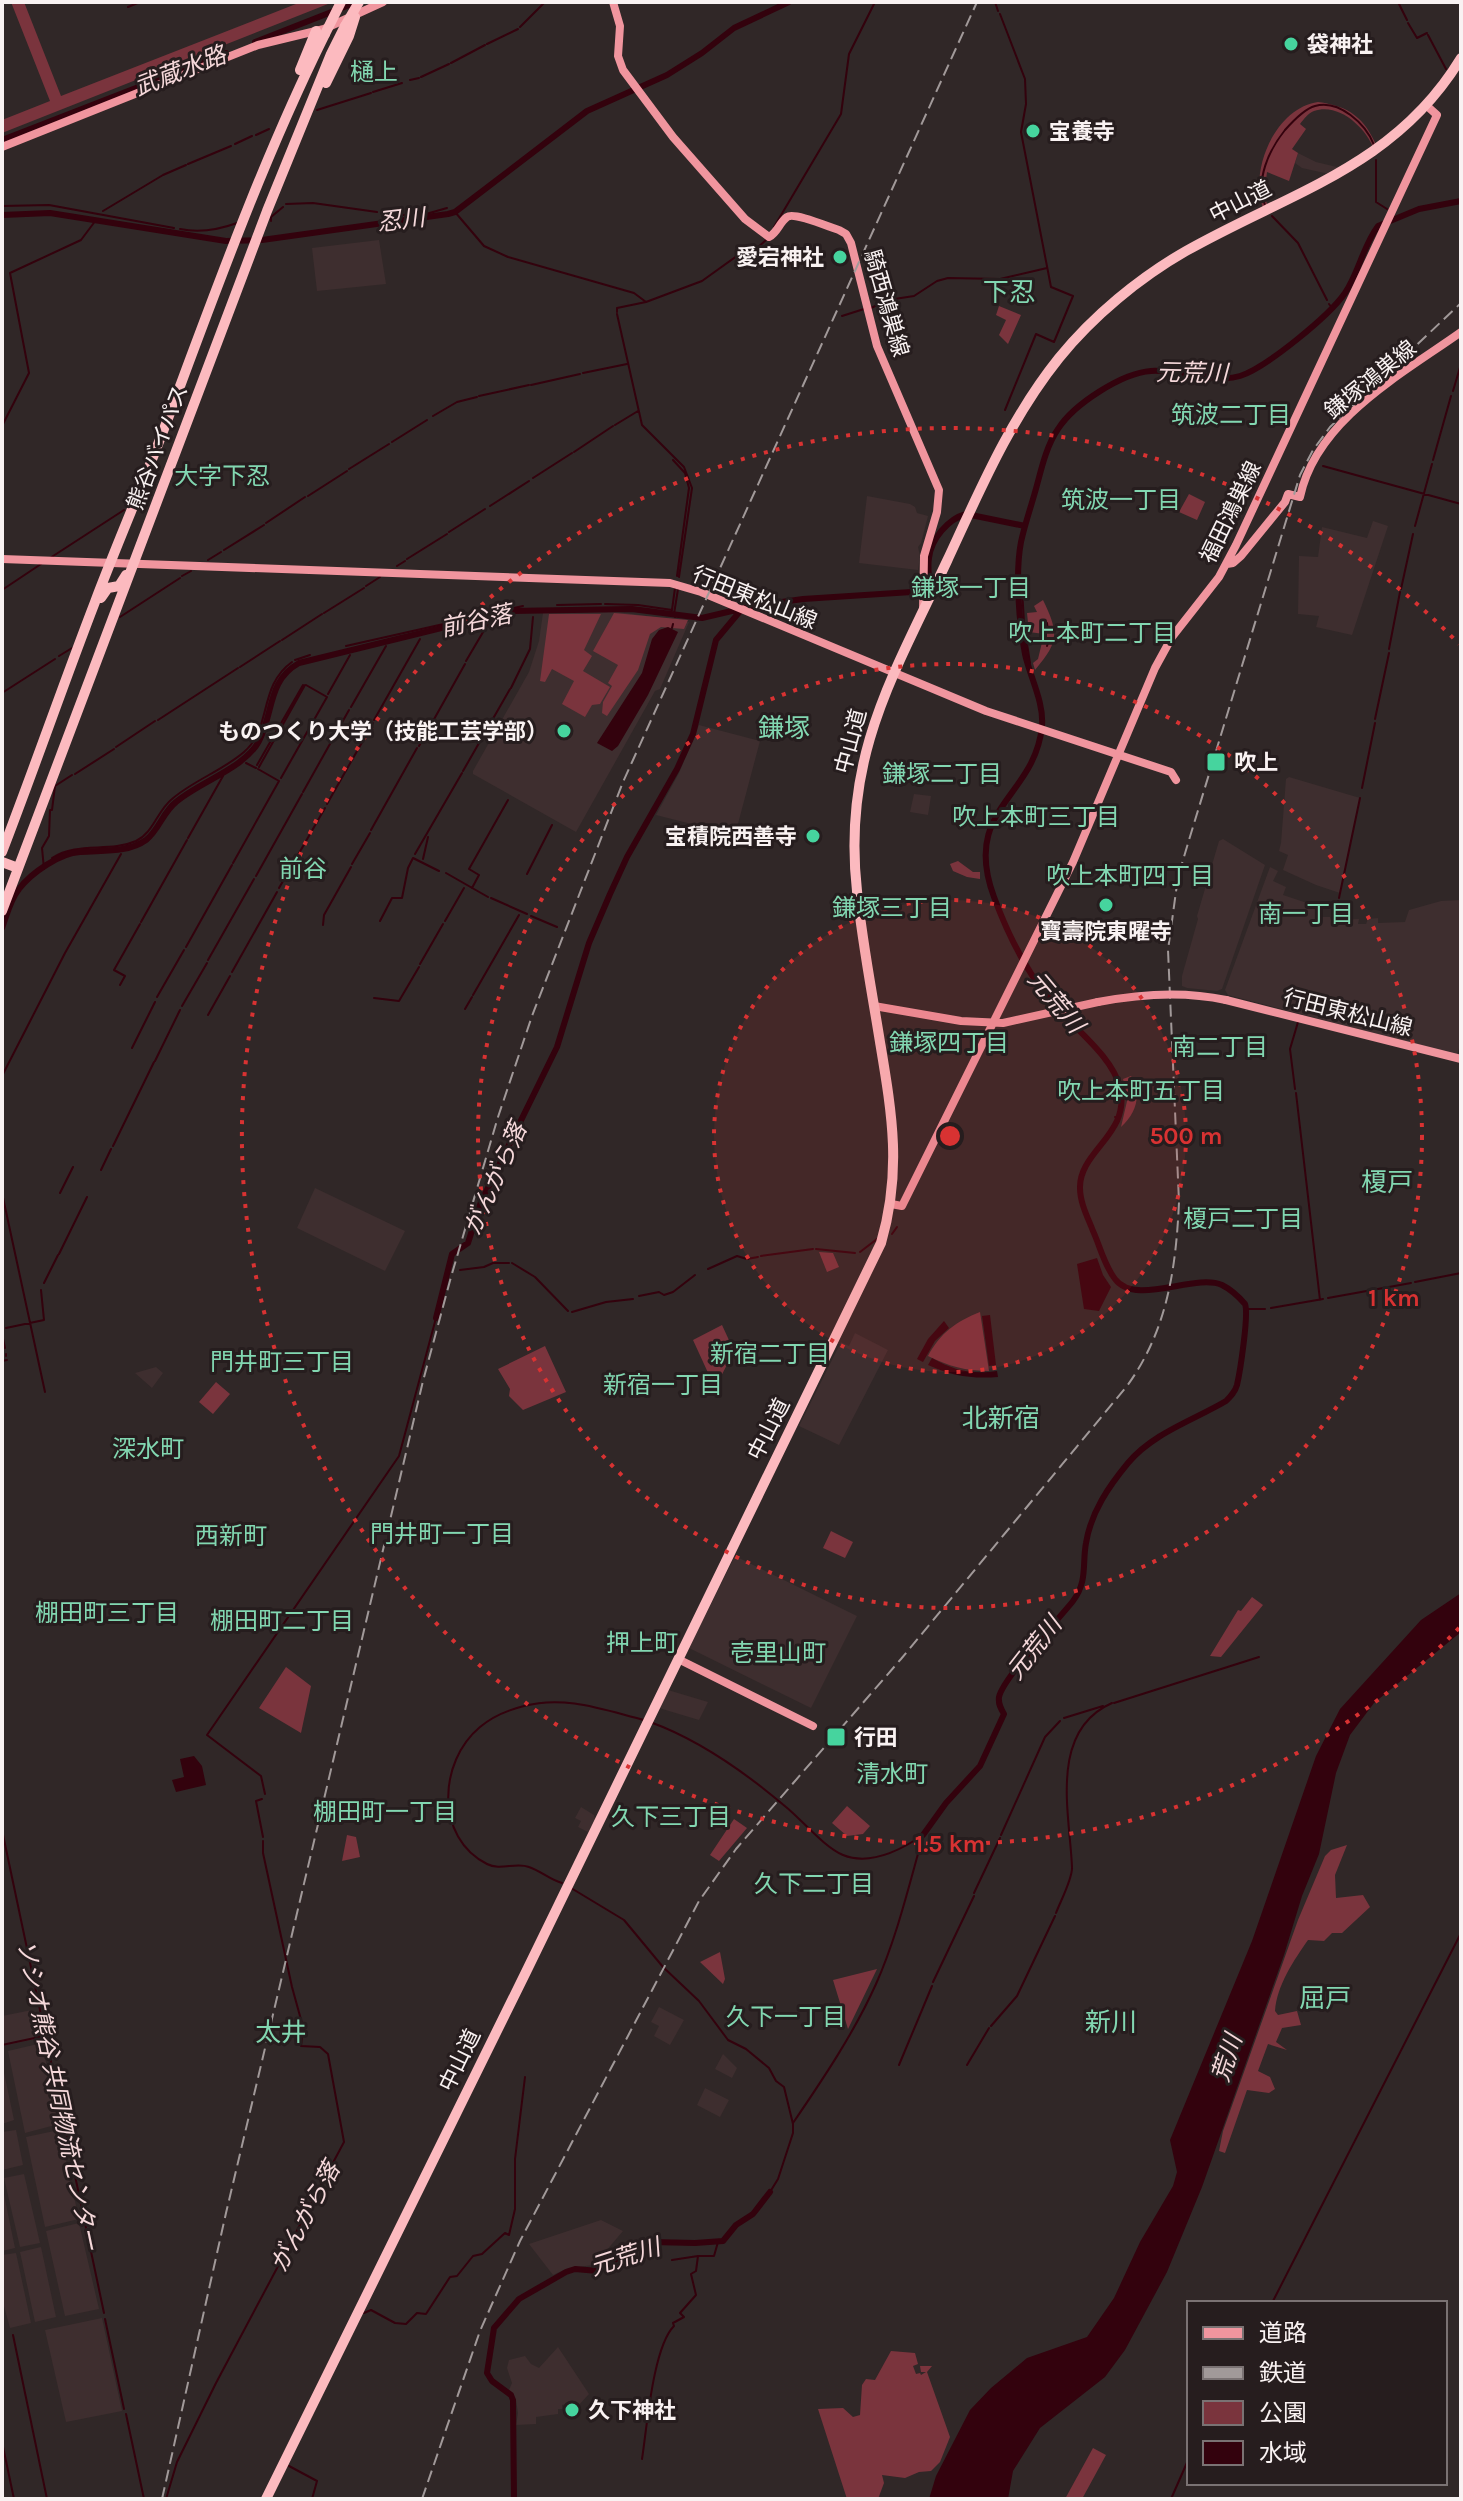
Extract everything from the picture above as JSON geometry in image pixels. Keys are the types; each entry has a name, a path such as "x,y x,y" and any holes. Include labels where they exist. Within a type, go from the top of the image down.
{"highway":[{"name":"熊谷バイパス","path":"2,852 94,605 113,563 277,136 320,32 341,2"},
{"name":"熊谷バイパス","path":"2,911 263,224 331,54 359,2"},
{"path":"297,142 349,36 355,17"},
{"path":"277,136 307,38 320,32"},
{"name":"中山道","path":"1430,107 1461,58"},
{"name":"中山道","path":"266,2499 873,1260 892,1205 898,1170 897,1127 860,888 858,821 867,759 880,715 923,611 970,515 1025,411 1064,358 1104,317 1134,291 1177,262 1370,159 1404,134 1430,107 1461,66"},
{"path":"134,507 153,510"},
{"name":"中山道","path":"896,672 970,515"},
{"path":"113,563 121,550 139,541 147,532"},
{"path":"94,605 104,592 124,581 132,564"},
{"path":"79,648 100,655"},
{"path":"2,862 18,868"},
{"path":"2,903 10,889"}],"main road":[{"path":"320,32 383,2"},
{"name":"騎西鴻巣線","path":"613,2 620,26 618,59 631,81 682,147 745,219 764,235 773,236 785,218 791,215 846,234 853,249 877,346 939,490 937,512 925,549 921,593 923,611"},
{"path":"2,147 258,45 307,38"},
{"name":"福田鴻巣線","path":"1117,753 1172,637 1227,564 1437,115 1430,107"},
{"name":"鎌塚鴻巣線","path":"1227,564 1233,563 1255,540 1288,494 1300,497 1321,448 1353,413 1409,366 1461,332"},
{"name":"行田東松山線","path":"2,559 653,577 683,582 896,672 1041,729 1171,772 1178,778"},
{"path":"892,1205 902,1206 1073,862 1117,753"},
{"name":"行田東松山線","path":"992,1023 1013,1022 1098,1002 1189,994 1226,1000 1461,1059"},
{"path":"877,1007 992,1023"},
{"path":"678,1659 813,1726"}],"shaded area":[{"path":"1298,153 1316,162 1341,168 1329,174 1302,168 1295,163"},
{"path":"379,240 386,284 317,291 312,248"},
{"path":"867,496 910,504 917,513 928,516 918,547 918,570 859,563"},
{"path":"1373,521 1388,526 1352,635 1316,627 1319,616 1298,614 1299,556 1318,557 1322,527 1367,538"},
{"name":"ものつくり大学（技能工芸学部）","path":"618,612 689,622 660,689 655,691 576,832 473,774 473,771 529,672 539,641 543,613"},
{"path":"699,725 760,741 735,835 656,815 679,773"},
{"path":"1289,777 1360,798 1340,893 1283,870 1288,855 1279,851 1286,779"},
{"path":"914,794 931,796 928,815 910,812"},
{"path":"1223,839 1265,865 1222,989 1187,988 1182,986 1182,976 1219,841"},
{"path":"1270,867 1278,871 1273,881 1286,887 1283,895 1322,908 1319,917 1330,917 1331,920 1359,919 1358,924 1366,924 1368,919 1378,918 1378,923 1405,922 1409,910 1441,901 1461,900 1461,1042 1457,1055 1228,995 1225,990"},
{"path":"315,1188 405,1231 385,1271 297,1228"},
{"path":"855,1333 888,1350 839,1445 799,1426 841,1342 849,1346"},
{"path":"156,1367 163,1373 152,1388 135,1373"},
{"path":"735,1556 857,1616 811,1708 689,1648"},
{"path":"668,1690 708,1702 699,1720 659,1708"},
{"path":"581,1807 594,1815 588,1832 578,1827 581,1821 575,1818"},
{"path":"659,2007 684,2020 670,2045 654,2036 659,2026 651,2022"},
{"path":"32,2010 41,2038 2,2046 2,2016"},
{"path":"42,2043 59,2124 25,2133 8,2051"},
{"path":"723,2054 737,2068 732,2078 715,2069"},
{"path":"2,2063 14,2120 2,2124"},
{"path":"705,2088 729,2100 720,2117 697,2105"},
{"path":"16,2130 23,2165 2,2170 2,2132"},
{"path":"59,2130 79,2219 45,2227 26,2137"},
{"path":"24,2174 40,2243 20,2247 4,2178"},
{"path":"2,2185 15,2248 2,2251"},
{"path":"601,2220 623,2231 594,2265 568,2268 553,2275 529,2244"},
{"path":"79,2223 99,2309 65,2316 46,2231"},
{"path":"41,2247 56,2317 35,2322 20,2252"},
{"path":"16,2253 31,2323 10,2328 2,2299 2,2255"},
{"path":"102,2318 122,2411 66,2422 45,2330"},
{"path":"558,2347 589,2394 577,2407 572,2403 562,2405 558,2414 536,2417 536,2424 516,2425 518,2413 516,2400 509,2390 512,2383 507,2368 509,2360 525,2356 539,2368"}],"green space":[{"path":"11,2 24,2 61,96 301,2 333,2 2,133 2,120 50,101"},
{"path":"1318,102 1355,115 1367,128 1377,147 1374,149 1358,125 1342,114 1323,109 1312,112 1300,124 1306,129 1292,149 1298,153 1289,181 1267,172 1264,196 1268,206 1263,208 1260,177 1269,143 1289,116"},
{"path":"999,306 1021,315 1008,344 999,335 1006,320 996,315"},
{"path":"1189,494 1205,502 1197,520 1179,512"},
{"path":"1043,600 1052,621 1054,637 1049,652 1035,670 1033,663 1038,659 1044,634 1029,632 1027,613 1037,612 1034,606"},
{"path":"614,613 688,620 684,629 661,627 650,634 638,670 607,716 602,713 603,702 612,686 608,683 618,665 593,651"},
{"path":"549,614 601,614 584,650 592,656 583,671 610,687 600,704 592,705 585,717 562,704 574,681 552,669 545,682 540,681"},
{"path":"958,861 973,872 980,872 980,879 953,871 950,864"},
{"path":"1131,1076 1136,1089 1136,1103 1131,1116 1121,1127 1128,1097 1123,1079"},
{"path":"819,1252 833,1253 839,1267 827,1272"},
{"path":"980,1312 989,1371 957,1367 928,1356 950,1329"},
{"path":"722,1325 734,1351 715,1388 693,1340"},
{"path":"545,1346 566,1392 523,1410 509,1396 510,1389 498,1369"},
{"path":"216,1382 230,1394 213,1414 199,1402"},
{"path":"831,1531 853,1542 845,1558 823,1548"},
{"path":"1252,1597 1263,1605 1221,1657 1210,1656 1238,1610 1241,1611"},
{"path":"286,1667 311,1686 301,1733 259,1708"},
{"path":"847,1806 870,1826 863,1834 847,1836 832,1823"},
{"path":"734,1819 747,1828 719,1861 710,1855"},
{"path":"347,1835 356,1837 360,1857 342,1861"},
{"path":"1347,1845 1335,1875 1336,1898 1363,1895 1370,1907 1342,1933 1332,1933 1324,1941 1308,1940 1292,1964 1279,1992 1275,2011 1278,2015 1297,2011 1301,2025 1282,2028 1276,2042 1287,2050 1268,2044 1258,2071 1270,2077 1275,2089 1269,2093 1247,2090 1225,2153 1219,2151 1223,2131 1298,1920 1325,1856 1331,1850"},
{"path":"720,1952 725,1979 723,1984 700,1962"},
{"path":"877,1969 848,2029 833,1980"},
{"path":"891,2351 915,2353 918,2364 913,2366 916,2374 926,2372 921,2372 920,2366 932,2366 927,2372 950,2437 940,2462 931,2471 905,2478 882,2475 884,2483 878,2499 847,2499 818,2409 843,2408 853,2417 860,2415 862,2385 866,2379 875,2380"},
{"path":"1093,2448 1106,2455 1082,2499 1065,2499"}],"water":[{"path":"668,627 678,632 648,695 612,751 597,743 642,673 652,639 659,630"},
{"path":"1097,1258 1111,1287 1099,1311 1084,1309 1077,1264"},
{"path":"990,1315 996,1365 989,1366 982,1316"},
{"path":"944,1321 949,1328 935,1341 923,1362 917,1359 928,1339"},
{"path":"932,1358 963,1370 997,1371 998,1377 971,1377 945,1372 928,1365"},
{"name":"荒川","path":"1461,1593 1461,1632 1374,1703 1350,1735 1336,1773 1319,1854 1202,2187 1167,2272 1125,2350 1105,2377 1040,2428 1013,2471 1008,2499 929,2499 936,2476 970,2410 1027,2358 1087,2337 1114,2298 1140,2242 1173,2186 1177,2172 1170,2140 1252,1941 1316,1756 1340,1709 1421,1620"},
{"path":"194,1756 202,1766 206,1785 176,1792 172,1780 184,1777 180,1759"}],"waterway":[{"path":"128,7 140,2"},
{"name":"武蔵水路","path":"255,42 357,2"},
{"path":"520,27 545,2"},
{"name":"忍川","path":"2,215 50,213 226,241 262,240 448,214 455,212 587,111 667,75 734,28 789,2"},
{"path":"774,227 841,114 849,54 875,2"},
{"path":"995,2 998,11"},
{"path":"1398,2 1407,20"},
{"path":"1000,14 1025,79 1026,104 1021,132 1051,287 1073,296 1054,342 1036,334 1005,410"},
{"path":"1408,23 1417,38 1427,33"},
{"path":"487,44 518,29"},
{"path":"1428,35 1446,69"},
{"path":"451,63 485,45"},
{"name":"武蔵水路","path":"2,140 226,53"},
{"path":"421,77 449,64"},
{"path":"410,80 419,78"},
{"path":"373,92 402,83"},
{"path":"317,110 371,93"},
{"path":"1285,130 1311,108 1333,106 1358,122 1374,145"},
{"path":"256,135 269,129"},
{"path":"1265,205 1262,195 1265,166 1285,130"},
{"path":"235,144 252,136"},
{"path":"188,164 231,146"},
{"path":"1376,160 1376,202 1387,209"},
{"path":"103,211 163,175 186,165"},
{"name":"元荒川","path":"923,1835 946,1803 980,1766 1004,1714 999,1700 1003,1688 1078,1594 1083,1579 1088,1532 1108,1490 1128,1463 1149,1443 1231,1396 1237,1385 1245,1331 1245,1304 1222,1285 1210,1282 1137,1290 1124,1287 1108,1268 1081,1199 1080,1188 1087,1163 1118,1118 1120,1088 1101,1053 1051,1001 1025,964 999,911 986,867 987,843 993,823 1027,771 1037,750 1042,726 1041,708 1023,642 1018,583 1021,542 1045,456 1065,419 1100,391 1126,377 1156,371 1214,378 1240,376 1252,371 1297,340 1337,303 1350,285 1378,226 1419,209 1461,201"},
{"path":"286,204 313,203 377,212"},
{"path":"2,206 49,205 174,228"},
{"path":"271,221 271,217 283,207"},
{"name":"忍川","path":"402,215 426,214 447,208"},
{"path":"455,212 484,246 508,257 634,293 646,302"},
{"path":"382,214 391,215"},
{"path":"1272,216 1298,243 1327,300"},
{"path":"2,426 29,373 10,273 81,240 96,220"},
{"path":"180,229 209,230 237,223"},
{"path":"617,312 617,308 646,302 702,281 741,253 756,249 766,240"},
{"path":"871,308 888,300 914,296 937,281 948,278 1000,279 1047,268"},
{"name":"元荒川","path":"1329,304 1333,309"},
{"path":"842,316 864,309"},
{"path":"617,314 642,425 684,467 692,488 679,577"},
{"path":"583,373 627,364"},
{"path":"1453,391 1461,364"},
{"path":"531,385 580,374"},
{"path":"479,396 529,385"},
{"path":"1433,460 1451,396"},
{"path":"433,416 457,402 477,397"},
{"path":"615,425 638,411"},
{"path":"392,442 427,420"},
{"path":"574,452 613,426"},
{"path":"349,469 389,444"},
{"path":"533,478 572,453"},
{"path":"673,460 685,473 689,488 677,576"},
{"path":"1415,526 1432,464"},
{"path":"1323,466 1461,504"},
{"path":"308,496 347,471"},
{"path":"490,506 529,481"},
{"path":"266,523 305,497"},
{"path":"449,532 485,509"},
{"path":"50,558 124,510"},
{"name":"前谷落","path":"2,928 16,893 38,871 72,853 123,849 139,844 150,836 176,802 233,767 252,751 264,730 276,688 289,670 299,663 511,611 632,609 702,618 803,599 927,591 930,551 937,537 953,520 966,514 1025,526"},
{"path":"224,550 264,525"},
{"path":"407,559 447,534"},
{"path":"1401,589 1413,534"},
{"path":"208,560 221,552"},
{"path":"397,566 405,561"},
{"path":"2,590 41,564"},
{"path":"182,576 191,571"},
{"path":"366,586 380,577"},
{"path":"120,617 180,578"},
{"path":"324,613 364,588"},
{"path":"605,604 672,610 675,588"},
{"name":"元荒川","path":"1022,588 1024,623"},
{"path":"674,614 678,589"},
{"path":"1389,649 1400,592"},
{"path":"557,605 601,604"},
{"name":"前谷落","path":"346,646 523,606"},
{"name":"がんがら落","path":"436,1318 452,1254 468,1243 481,1202 557,1047 589,943 610,894 693,734 716,640 741,610"},
{"path":"282,640 322,614"},
{"path":"511,688 530,649 533,617"},
{"path":"466,661 489,622"},
{"path":"1047,623 1048,631"},
{"path":"672,628 673,624"},
{"name":"元荒川","path":"1024,625 1030,663"},
{"path":"374,720 420,639"},
{"path":"1047,646 1049,640"},
{"path":"240,667 280,641"},
{"path":"351,707 386,646"},
{"path":"59,656 72,648"},
{"path":"1375,719 1389,653"},
{"path":"295,660 310,655"},
{"path":"328,694 350,655"},
{"path":"2,693 55,659"},
{"path":"52,858 72,850 126,844 142,837 172,799 235,759 253,743 274,683 292,662"},
{"path":"419,746 465,664"},
{"path":"158,720 238,668"},
{"path":"257,765 303,685"},
{"path":"259,767 305,685"},
{"path":"281,778 327,697 306,685"},
{"path":"463,771 510,689"},
{"path":"303,792 349,710"},
{"path":"116,747 155,721"},
{"path":"327,804 373,723"},
{"path":"1362,788 1375,723"},
{"path":"371,830 417,748"},
{"path":"75,774 114,749"},
{"path":"246,763 256,768"},
{"path":"233,863 279,781 258,769"},
{"path":"415,854 462,773"},
{"path":"44,869 42,848 49,836 55,786 72,775"},
{"path":"188,838 223,776"},
{"path":"256,876 302,794"},
{"path":"1339,898 1360,798"},
{"path":"472,888 479,875 469,869 508,800"},
{"path":"279,888 325,808"},
{"path":"527,874 552,825"},
{"path":"352,864 370,833"},
{"path":"423,859 428,837"},
{"path":"141,922 187,840"},
{"path":"2,1076 65,953 121,854"},
{"path":"380,921 392,898 402,898 413,858 439,871"},
{"path":"186,947 232,865"},
{"path":"323,925 324,915 351,867"},
{"path":"446,873 488,897"},
{"path":"208,960 254,879"},
{"path":"445,921 464,888"},
{"path":"232,972 277,892"},
{"path":"491,898 527,914"},
{"path":"1333,916 1338,901"},
{"path":"473,995 519,915"},
{"path":"531,916 557,927"},
{"path":"120,985 125,976 114,970 140,924"},
{"path":"420,964 443,924"},
{"path":"157,997 184,950"},
{"path":"182,1006 207,963"},
{"path":"374,998 399,1001 419,967"},
{"path":"208,1015 230,976"},
{"path":"465,1009 472,997"},
{"path":"132,1048 155,1002"},
{"path":"155,1061 180,1010"},
{"path":"1295,1089 1290,1049 1298,1022"},
{"path":"113,1146 154,1062"},
{"path":"1296,1093 1320,1300"},
{"name":"元荒川","path":"1115,1117 1119,1118"},
{"path":"101,1170 111,1149"},
{"path":"60,1193 73,1167"},
{"path":"2,1193 45,1392"},
{"path":"59,1254 87,1197"},
{"path":"892,1234 897,1227"},
{"path":"860,1252 877,1239"},
{"path":"761,1256 813,1249"},
{"path":"816,1249 855,1253"},
{"path":"44,1283 58,1255"},
{"path":"708,1269 737,1256 747,1259 758,1257"},
{"path":"460,1270 509,1263"},
{"path":"512,1263 535,1277 568,1311"},
{"path":"1415,1282 1461,1273"},
{"path":"639,1296 673,1292 695,1275"},
{"path":"1328,1298 1411,1283"},
{"path":"6,1328 44,1320 41,1290"},
{"path":"572,1312 606,1302 633,1299"},
{"path":"1271,1308 1323,1299"},
{"path":"1247,1309 1265,1309"},
{"name":"がんがら落","path":"265,1794 261,1776 207,1735 399,1456 436,1318"},
{"path":"2,1334 5,1348"},
{"path":"2,1361 7,1360"},
{"path":"1114,1703 1259,1657"},
{"name":"元荒川","path":"562,1883 524,1866 492,1866 470,1852 458,1837 448,1799 456,1760 466,1742 480,1727 500,1714 524,1706 569,1703 644,1720"},
{"path":"1056,1913 1072,1872 1067,1800 1071,1753 1078,1733 1092,1716 1112,1703"},
{"path":"1064,1718 1103,1706"},
{"path":"1001,1835 1045,1737 1060,1721"},
{"name":"元荒川","path":"650,1722 687,1738 739,1770 828,1846 843,1855 864,1859 885,1855 923,1835"},
{"name":"がんがら落","path":"262,1799 256,1801 263,1837"},
{"name":"ソシオ熊谷 共同物流センター","path":"2,1830 104,2313"},
{"name":"元荒川","path":"793,2123 848,2038 876,1984 896,1929 923,1836"},
{"path":"974,1893 1000,1838"},
{"name":"がんがら落","path":"166,2499 177,2462 216,2383 344,2142 328,2054 320,2047 301,2046 303,2027 263,1853 263,1841"},
{"name":"元荒川","path":"571,1888 624,1920 663,1967 699,2001 728,2040 746,2049 769,2068 776,2081 784,2087 793,2133 778,2179 770,2192"},
{"path":"933,1982 974,1896"},
{"path":"991,2026 1017,1996 1055,1916"},
{"path":"1273,2301 1461,1933"},
{"path":"899,2065 932,1986"},
{"path":"967,2065 989,2028"},
{"path":"2,2045 44,2036"},
{"path":"364,2313 371,2310 395,2323 406,2324 417,2313 426,2314 450,2277 457,2276 473,2256 482,2254 505,2233 509,2235 515,2209 515,2159 525,2077"},
{"name":"元荒川","path":"514,2499 513,2400 487,2373 494,2328 519,2299 566,2272 575,2269 598,2271 628,2251 653,2242 723,2241 736,2225 753,2214 770,2192"},
{"path":"642,2459 652,2388 661,2351 673,2323 684,2317 680,2313 696,2295 691,2274 696,2271 698,2256 714,2256 718,2242"},
{"path":"672,2260 698,2256"},
{"path":"105,2319 124,2409"},
{"path":"13,2335 47,2499"},
{"path":"126,2414 144,2499"},
{"path":"2,2442 14,2499"},
{"path":"1171,2499 1187,2463"},
{"path":"289,2466 317,2481 312,2499"}],"railway":[{"path":"162,2499 226,2213 423,1381 498,1117 532,1016 623,782 977,2"},
{"path":"422,2499 480,2331 520,2241 699,1901 736,1849 901,1659 1127,1386 1152,1343 1167,1298 1178,1227 1168,950 1178,877 1300,475 1330,427 1461,303"}],"place":[{"name":"袋神社","path":"1291,44"},
{"name":"宝養寺","path":"1033,131"},
{"name":"愛宕神社","path":"840,257"},
{"name":"ものつくり大学（技能工芸学部）","path":"564,731"},
{"name":"吹上","path":"1216,762"},
{"name":"宝積院西善寺","path":"813,836"},
{"name":"寶壽院東曜寺","path":"1106,905"},
{"name":"行田","path":"836,1737"},
{"name":"久下神社","path":"572,2410"}],"district":[{"name":"樋上","path":"374,72"},
{"name":"下忍","path":"1009,292"},
{"name":"筑波二丁目","path":"1231,415"},
{"name":"大字下忍","path":"222,476"},
{"name":"筑波一丁目","path":"1121,500"},
{"name":"鎌塚一丁目","path":"971,588"},
{"name":"吹上本町二丁目","path":"1092,633"},
{"name":"鎌塚","path":"784,728"},
{"name":"鎌塚二丁目","path":"942,774"},
{"name":"吹上本町三丁目","path":"1036,817"},
{"name":"前谷","path":"303,869"},
{"name":"吹上本町四丁目","path":"1130,876"},
{"name":"鎌塚三丁目","path":"892,908"},
{"name":"南一丁目","path":"1306,914"},
{"name":"鎌塚四丁目","path":"949,1043"},
{"name":"南二丁目","path":"1220,1047"},
{"name":"吹上本町五丁目","path":"1141,1091"},
{"name":"榎戸","path":"1387,1182"},
{"name":"榎戸二丁目","path":"1243,1219"},
{"name":"新宿二丁目","path":"770,1354"},
{"name":"門井町三丁目","path":"282,1362"},
{"name":"新宿一丁目","path":"663,1385"},
{"name":"北新宿","path":"1001,1418"},
{"name":"深水町","path":"148,1449"},
{"name":"門井町一丁目","path":"442,1534"},
{"name":"西新町","path":"231,1536"},
{"name":"棚田町三丁目","path":"107,1613"},
{"name":"棚田町二丁目","path":"282,1621"},
{"name":"押上町","path":"642,1643"},
{"name":"壱里山町","path":"778,1653"},
{"name":"清水町","path":"892,1774"},
{"name":"棚田町一丁目","path":"385,1812"},
{"name":"久下三丁目","path":"671,1817"},
{"name":"久下二丁目","path":"814,1884"},
{"name":"屈戸","path":"1325,1998"},
{"name":"久下一丁目","path":"786,2017"},
{"name":"新川","path":"1111,2022"},
{"name":"太井","path":"281,2032"}]}
